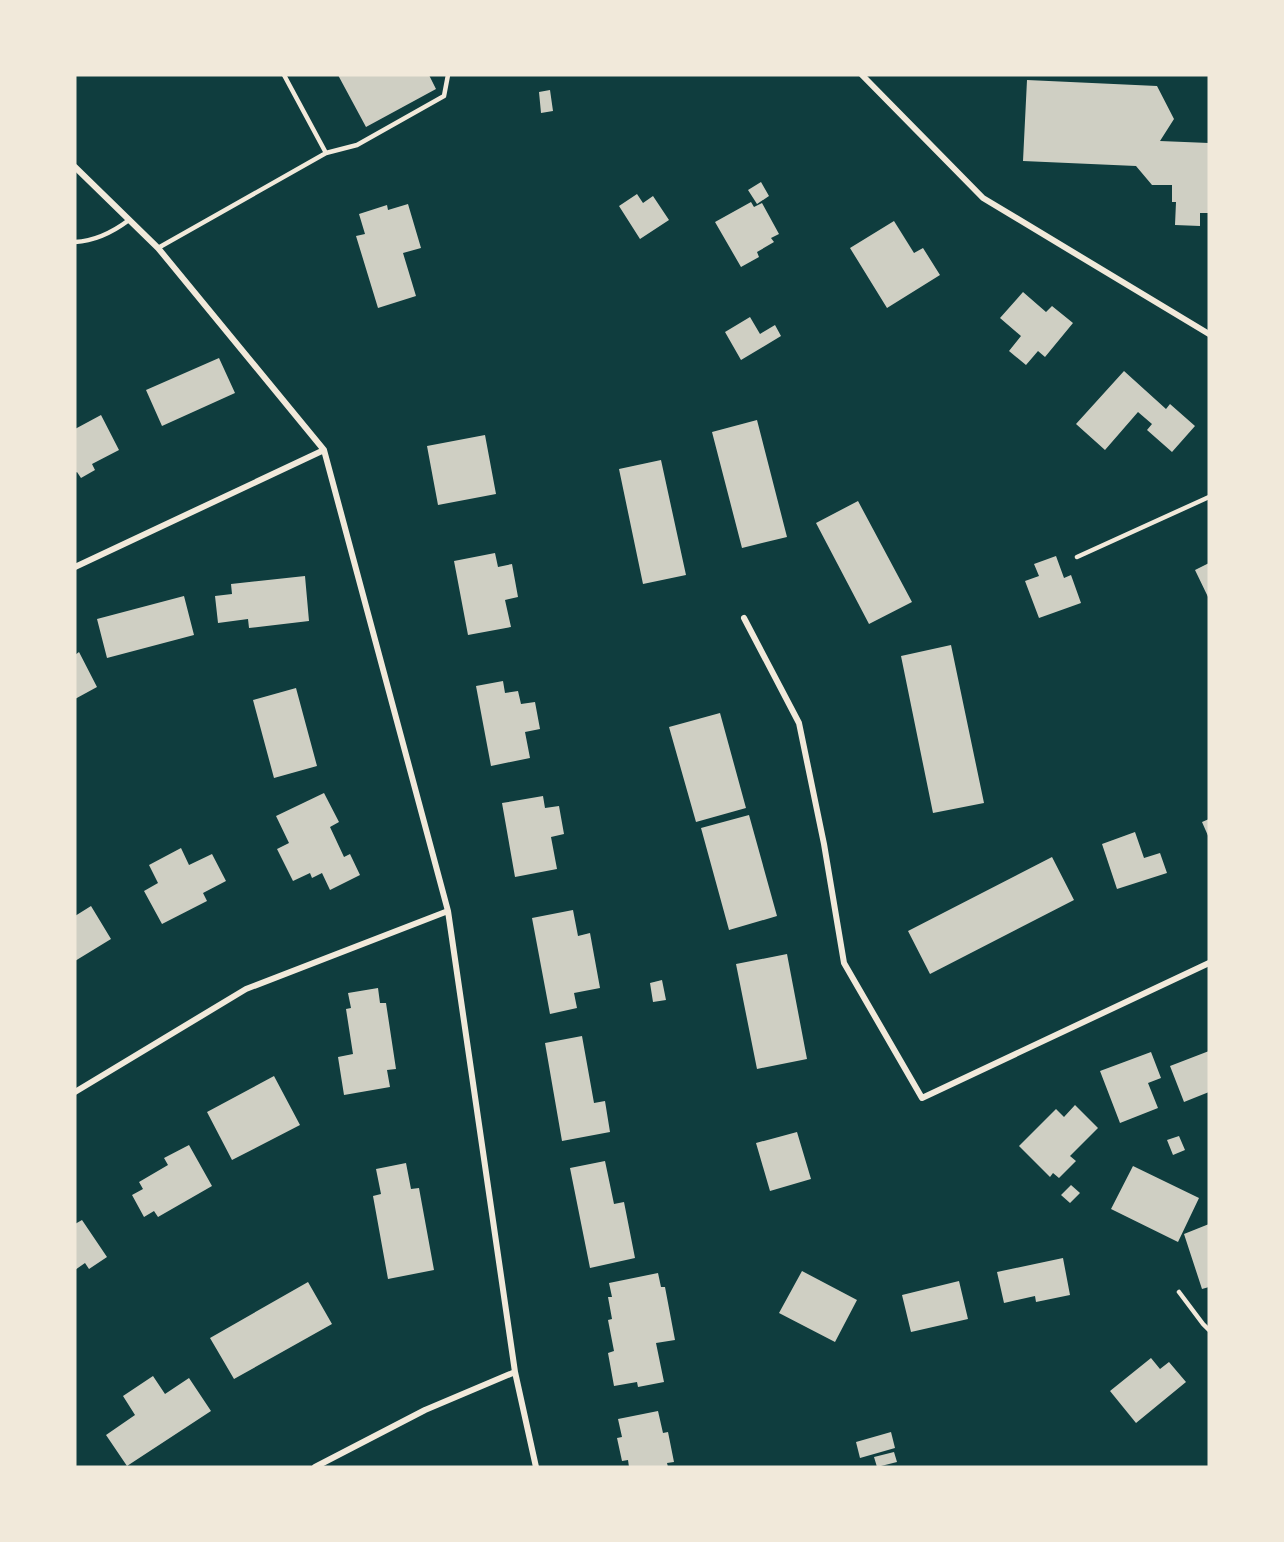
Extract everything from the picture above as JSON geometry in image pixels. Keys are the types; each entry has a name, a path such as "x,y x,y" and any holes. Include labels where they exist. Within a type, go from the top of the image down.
{"street":[{"path":"862,75 983,198 1209,334"},
{"path":"75,168 158,248 324,450 448,910 515,1372 536,1467"},
{"path":"75,567 324,450"},
{"path":"744,618 799,723 824,844 844,963 922,1098 1209,963"},
{"path":"75,1092 246,989 448,910"},
{"path":"315,1467 425,1410 515,1372"}],"lane":[{"path":"284,75 326,153"},
{"path":"158,248 326,153 357,145 444,96 448,75"},
{"path":"75,242 83,242 110,233 129,220"},
{"path":"1077,557 1209,497"},
{"path":"1179,1292 1209,1330"}],"building":[{"path":"338,75 429,75 436,89 366,127"},
{"path":"1027,80 1157,86 1174,119 1160,141 1209,143 1209,213 1200,213 1200,226 1175,225 1176,202 1172,202 1172,185 1152,185 1136,166 1023,161"},
{"path":"550,90 553,111 541,113 539,92"},
{"path":"761,182 769,196 757,204 748,190"},
{"path":"637,194 643,203 653,196 669,220 640,239 619,206"},
{"path":"751,202 754,207 762,203 779,234 771,238 774,242 757,252 759,257 741,267 715,222"},
{"path":"408,204 421,248 403,253 416,296 378,308 356,236 365,234 359,214 387,205 388,210"},
{"path":"894,221 914,253 923,248 940,275 887,308 850,248"},
{"path":"1023,292 1046,312 1052,306 1073,323 1045,357 1038,351 1026,365 1009,351 1021,336 1000,318"},
{"path":"750,317 760,334 775,325 781,336 741,360 725,332"},
{"path":"219,358 235,393 162,426 146,390"},
{"path":"1124,371 1166,409 1170,404 1195,426 1172,452 1147,430 1152,424 1138,412 1105,450 1076,424"},
{"path":"101,415 119,450 92,464 95,470 81,478 77,472 75,473 75,429"},
{"path":"757,420 787,537 742,548 712,432"},
{"path":"485,435 496,494 438,505 427,446"},
{"path":"661,460 686,575 643,584 619,469"},
{"path":"858,501 912,602 869,624 816,523"},
{"path":"495,553 498,567 512,564 518,597 505,600 511,627 468,635 454,561"},
{"path":"1056,556 1064,578 1071,575 1081,603 1039,618 1025,581 1039,576 1034,564"},
{"path":"1209,563 1209,599 1195,570"},
{"path":"305,576 309,621 249,628 248,619 218,623 215,596 232,594 231,584"},
{"path":"184,596 194,635 107,658 97,619"},
{"path":"951,645 984,803 933,813 901,656"},
{"path":"79,652 97,687 75,699 75,655"},
{"path":"503,681 505,693 518,691 521,704 535,702 540,729 525,732 530,758 491,766 476,686"},
{"path":"296,688 317,766 274,778 253,700"},
{"path":"720,713 746,808 696,822 669,727"},
{"path":"324,793 339,822 330,827 344,857 350,854 360,875 330,890 322,873 312,878 310,873 293,881 277,849 289,843 276,816"},
{"path":"543,796 545,808 559,806 564,834 551,837 557,869 515,877 502,803"},
{"path":"749,815 777,916 729,930 701,828"},
{"path":"1209,819 1209,838 1202,822"},
{"path":"1135,832 1144,858 1160,853 1167,873 1117,889 1102,844"},
{"path":"181,848 189,865 212,854 226,881 203,893 207,901 162,924 144,891 158,883 149,865"},
{"path":"1052,857 1074,900 930,974 908,931"},
{"path":"91,906 111,939 75,961 75,916"},
{"path":"573,910 578,936 590,933 600,988 574,993 577,1008 550,1014 532,918"},
{"path":"787,954 807,1059 757,1069 736,964"},
{"path":"662,980 666,1000 653,1002 650,983"},
{"path":"378,988 380,1003 386,1003 396,1069 387,1070 390,1087 344,1095 338,1057 353,1054 346,1009 351,1008 348,993"},
{"path":"582,1036 594,1103 605,1101 610,1132 562,1141 545,1043"},
{"path":"1209,1051 1209,1092 1184,1102 1170,1066"},
{"path":"1151,1052 1161,1078 1148,1083 1158,1108 1120,1123 1100,1071"},
{"path":"274,1076 300,1125 232,1160 207,1112"},
{"path":"1075,1105 1098,1128 1070,1156 1076,1161 1059,1178 1053,1173 1050,1177 1019,1146 1056,1109 1064,1117"},
{"path":"797,1132 811,1179 770,1191 756,1143"},
{"path":"1179,1136 1185,1150 1173,1155 1167,1140"},
{"path":"189,1145 212,1186 158,1217 154,1211 144,1217 132,1195 143,1189 139,1182 168,1165 164,1158"},
{"path":"605,1161 614,1204 624,1202 635,1258 590,1268 570,1168"},
{"path":"406,1163 411,1189 419,1188 434,1270 388,1279 373,1196 381,1194 376,1169"},
{"path":"1133,1166 1199,1198 1178,1242 1111,1209"},
{"path":"1071,1185 1080,1193 1070,1203 1061,1195"},
{"path":"82,1220 107,1257 89,1269 85,1263 75,1270 75,1224"},
{"path":"1209,1224 1209,1287 1202,1289 1184,1234"},
{"path":"1063,1258 1070,1295 1036,1302 1035,1296 1004,1303 997,1272"},
{"path":"802,1271 857,1300 835,1342 779,1313"},
{"path":"658,1273 661,1287 665,1287 675,1340 656,1343 664,1382 638,1387 637,1382 614,1386 608,1353 614,1351 608,1320 612,1319 608,1297 612,1297 609,1283"},
{"path":"959,1281 968,1319 911,1332 902,1295"},
{"path":"308,1282 332,1324 234,1379 210,1338"},
{"path":"1151,1358 1160,1369 1169,1362 1186,1382 1136,1423 1110,1391"},
{"path":"153,1376 165,1394 189,1378 211,1411 127,1466 106,1435 135,1415 123,1396"},
{"path":"658,1411 663,1433 668,1432 674,1462 667,1463 668,1467 629,1467 628,1460 622,1461 617,1438 622,1437 618,1419"},
{"path":"891,1432 895,1448 860,1458 856,1442"},
{"path":"894,1452 897,1462 877,1467 874,1457"}]}
